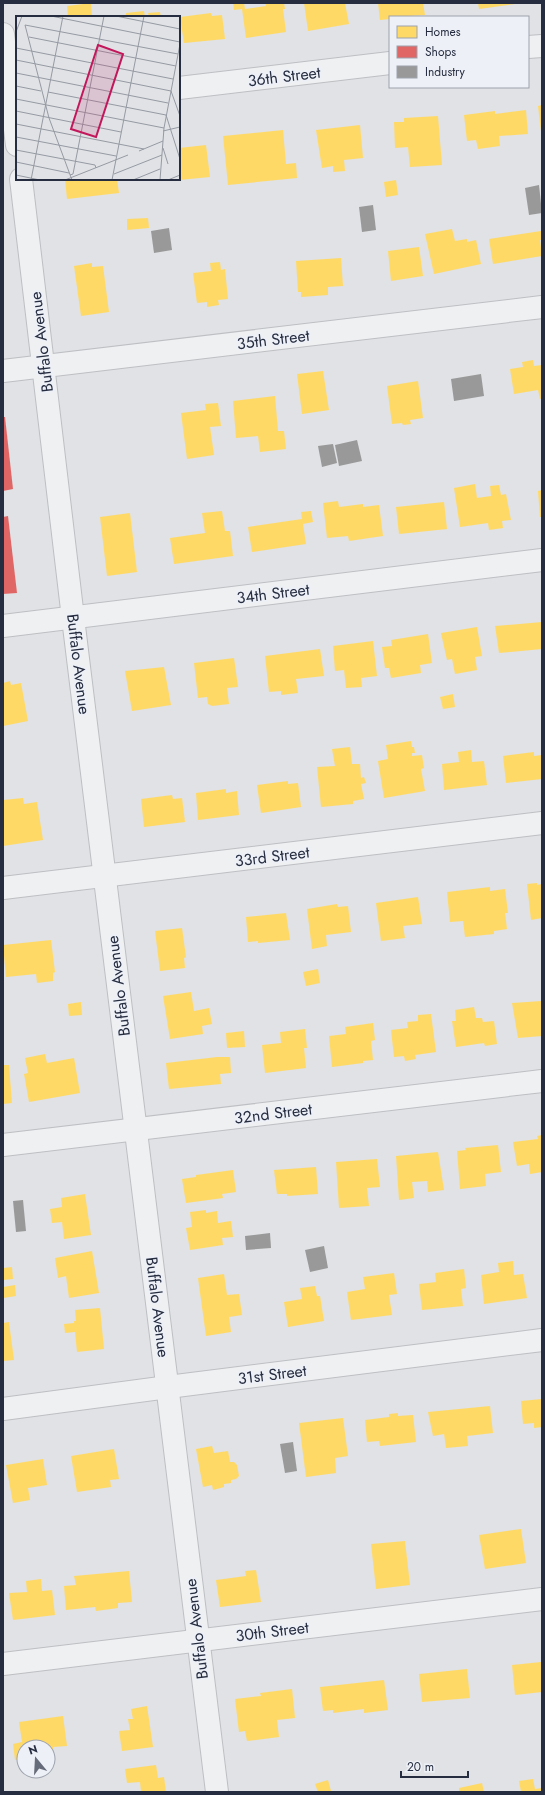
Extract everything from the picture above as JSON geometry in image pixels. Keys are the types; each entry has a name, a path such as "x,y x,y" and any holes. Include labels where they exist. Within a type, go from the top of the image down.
{"street":[{"path":"3,34 16,139"},
{"path":"529,47 542,46"},
{"name":"36th Street","path":"180,88 389,63"},
{"name":"Buffalo Avenue","path":"21,180 73,618 106,876 135,1130 217,1792"},
{"name":"35th Street","path":"3,371 542,307"},
{"name":"34th Street","path":"3,626 542,560"},
{"name":"33rd Street","path":"3,888 542,823"},
{"name":"32nd Street","path":"3,1145 542,1081"},
{"name":"31st Street","path":"3,1409 542,1340"},
{"name":"30th Street","path":"3,1664 542,1600"}],"building: Homes":[{"path":"91,3 92,16 68,16 67,6"},
{"path":"233,3 244,3 245,9 266,6 265,3 284,3 285,9 283,9 286,32 246,38 242,9 234,10"},
{"path":"304,3 345,3 349,24 308,31"},
{"path":"378,3 423,3 425,15 389,16 389,19 380,20"},
{"path":"478,3 515,3 515,4 479,9"},
{"path":"144,11 145,16 126,16 126,13"},
{"path":"160,12 161,16 149,16 148,13"},
{"path":"211,13 212,16 222,15 225,39 184,43 180,17"},
{"path":"542,105 542,131 541,131 538,106"},
{"path":"526,110 528,134 499,136 500,146 478,149 476,140 467,141 464,115 495,111 495,114"},
{"path":"438,116 442,165 410,167 408,147 395,148 394,122 404,122 404,118"},
{"path":"360,125 363,158 344,160 345,171 333,172 333,166 322,168 316,130"},
{"path":"283,130 286,164 296,163 297,178 228,185 223,136"},
{"path":"206,145 210,177 180,180 180,148"},
{"path":"65,180 117,180 119,193 67,199"},
{"path":"396,180 398,195 386,197 384,182"},
{"path":"148,218 149,228 127,230 127,219"},
{"path":"452,229 455,241 467,239 467,242 476,240 481,264 434,274 425,234"},
{"path":"541,231 542,240 540,240 542,256 493,264 489,239"},
{"path":"419,247 423,276 391,281 388,251"},
{"path":"341,258 343,286 328,287 328,295 301,297 301,292 298,292 296,261"},
{"path":"220,262 221,270 225,269 228,299 218,300 219,305 207,307 207,302 197,303 193,273 211,271 210,263"},
{"path":"92,263 92,267 103,266 109,312 81,316 74,266"},
{"path":"533,360 534,366 542,365 542,398 540,399 538,390 514,394 510,369 523,367 522,362"},
{"path":"323,371 329,410 302,414 297,374"},
{"path":"418,381 423,418 410,420 411,424 392,424 387,386"},
{"path":"275,396 278,431 284,431 286,449 260,452 258,436 236,438 233,401"},
{"path":"218,403 221,426 210,427 214,455 187,459 181,413 206,410 205,404"},
{"path":"475,484 477,498 491,496 490,486 499,485 501,495 506,494 511,520 502,521 503,528 489,530 488,523 460,527 454,488"},
{"path":"542,490 542,517 540,517 538,491"},
{"path":"338,501 339,507 363,504 363,507 379,505 383,536 349,541 348,536 327,538 323,503"},
{"path":"444,502 447,529 399,534 396,507"},
{"path":"222,511 225,531 230,531 233,556 174,564 170,538 205,533 202,513"},
{"path":"311,511 313,522 303,524 306,544 252,552 248,527 302,519 301,512"},
{"path":"130,513 137,572 107,576 100,517"},
{"path":"542,622 542,649 499,653 495,626"},
{"path":"477,627 482,656 475,657 477,670 455,674 452,659 447,660 441,633"},
{"path":"428,634 432,663 420,665 421,673 391,678 389,668 385,668 382,647 392,646 391,640"},
{"path":"373,641 377,676 361,678 362,687 346,688 344,670 335,671 333,646"},
{"path":"320,649 324,676 296,679 298,693 281,695 281,691 269,692 265,656"},
{"path":"234,658 238,687 227,688 229,704 212,706 208,704 207,697 198,698 194,663"},
{"path":"164,667 171,705 132,711 125,671"},
{"path":"10,681 11,685 21,683 28,721 3,726 3,683"},
{"path":"453,694 455,707 443,709 440,697"},
{"path":"411,741 415,753 412,753 412,756 422,755 424,768 421,769 425,791 384,798 378,761 388,759 386,745"},
{"path":"350,747 352,764 360,764 361,778 364,777 366,783 361,784 364,799 353,801 353,804 321,807 317,767 335,766 332,749"},
{"path":"471,750 472,762 484,761 487,785 444,790 442,764 459,762 458,752"},
{"path":"534,752 534,756 542,755 542,779 506,783 503,756"},
{"path":"288,781 288,784 298,783 301,807 261,813 257,785"},
{"path":"226,789 226,793 237,791 239,815 198,820 196,793"},
{"path":"172,795 173,799 182,798 185,822 144,827 141,799"},
{"path":"23,798 24,804 37,802 43,840 3,846 3,800"},
{"path":"537,883 537,885 542,884 542,918 531,920 527,884"},
{"path":"490,887 490,891 505,889 508,913 505,913 507,929 494,931 494,934 465,937 463,921 450,922 447,892"},
{"path":"418,897 422,924 403,926 405,938 381,941 376,903"},
{"path":"337,904 338,907 348,906 351,932 326,935 327,946 312,949 307,909"},
{"path":"286,913 290,940 258,943 258,941 248,942 246,917"},
{"path":"182,928 186,957 184,958 185,968 160,971 155,931"},
{"path":"51,940 55,972 53,973 53,981 37,983 36,974 6,977 3,945"},
{"path":"318,969 320,983 306,986 303,972"},
{"path":"191,992 194,1011 209,1008 212,1024 202,1026 203,1034 170,1039 163,996"},
{"path":"542,1001 542,1036 518,1038 512,1003"},
{"path":"81,1002 82,1015 69,1016 68,1004"},
{"path":"474,1007 476,1018 482,1018 483,1022 494,1021 497,1044 485,1046 484,1043 456,1047 452,1021 456,1021 455,1010"},
{"path":"431,1014 436,1052 415,1055 416,1059 405,1061 404,1056 394,1057 391,1030 408,1028 407,1022 418,1021 418,1015"},
{"path":"373,1023 375,1040 371,1041 373,1060 363,1061 363,1063 332,1067 329,1036 346,1034 345,1027"},
{"path":"305,1029 307,1048 304,1048 306,1068 265,1073 262,1045 281,1043 280,1032"},
{"path":"244,1031 245,1047 227,1048 226,1033"},
{"path":"45,1054 47,1063 74,1058 80,1093 29,1102 24,1074 28,1073 25,1058"},
{"path":"217,1057 230,1057 231,1073 220,1074 221,1084 169,1089 166,1063"},
{"path":"3,1065 9,1065 12,1103 3,1104"},
{"path":"542,1135 542,1172 530,1174 529,1164 517,1166 513,1142 538,1139 537,1136"},
{"path":"498,1145 501,1172 485,1174 486,1186 460,1189 457,1151 466,1150 465,1148"},
{"path":"438,1152 444,1190 428,1192 427,1181 412,1182 414,1198 399,1200 396,1156"},
{"path":"377,1159 380,1187 367,1188 369,1206 339,1208 336,1162"},
{"path":"316,1167 318,1194 287,1196 287,1194 277,1194 274,1170"},
{"path":"233,1170 236,1192 222,1194 223,1198 186,1203 182,1179 196,1177 196,1175"},
{"path":"85,1194 91,1235 64,1239 62,1222 52,1223 50,1209 62,1207 61,1198"},
{"path":"206,1210 206,1213 217,1211 218,1223 231,1221 233,1237 222,1238 223,1245 190,1250 186,1228 192,1227 190,1212"},
{"path":"92,1251 99,1293 69,1298 66,1276 58,1278 55,1258"},
{"path":"513,1261 514,1275 523,1274 527,1298 484,1304 481,1275 499,1272 498,1263"},
{"path":"12,1267 13,1279 3,1280 3,1268"},
{"path":"464,1269 466,1288 461,1289 463,1306 422,1310 419,1284 436,1282 435,1273"},
{"path":"394,1273 397,1294 389,1295 392,1315 351,1320 347,1292 365,1289 363,1277"},
{"path":"224,1274 227,1295 239,1294 242,1315 229,1317 231,1332 206,1336 198,1278"},
{"path":"15,1285 16,1296 3,1298 3,1287"},
{"path":"315,1286 317,1296 320,1296 324,1321 288,1327 284,1302 302,1299 300,1288"},
{"path":"100,1308 104,1349 77,1352 75,1332 65,1333 64,1324 74,1323 74,1321 76,1321 75,1310"},
{"path":"9,1322 14,1360 3,1361 3,1323"},
{"path":"542,1399 542,1427 534,1428 534,1423 523,1424 521,1401"},
{"path":"490,1406 493,1433 467,1436 468,1446 446,1448 444,1434 433,1436 428,1412"},
{"path":"398,1413 398,1416 413,1415 416,1442 380,1446 379,1441 367,1442 365,1420 389,1417 389,1414"},
{"path":"343,1418 348,1456 335,1458 336,1473 306,1477 299,1423"},
{"path":"212,1446 214,1453 228,1451 230,1462 234,1462 237,1465 239,1476 236,1479 231,1480 231,1483 224,1484 224,1487 213,1490 212,1485 203,1487 196,1449"},
{"path":"114,1449 119,1479 110,1480 111,1487 77,1492 71,1456"},
{"path":"43,1459 47,1485 28,1488 30,1500 13,1503 6,1465"},
{"path":"521,1529 526,1563 485,1569 479,1535"},
{"path":"405,1541 410,1585 376,1589 371,1544"},
{"path":"256,1570 261,1602 220,1607 216,1580 246,1576 245,1571"},
{"path":"129,1571 132,1602 118,1603 118,1608 96,1611 95,1607 66,1610 64,1586 76,1585 74,1576"},
{"path":"41,1579 42,1591 52,1590 55,1615 13,1620 9,1593 27,1592 26,1581"},
{"path":"541,1662 542,1692 515,1695 512,1665"},
{"path":"467,1669 470,1698 422,1702 419,1674"},
{"path":"384,1680 388,1710 364,1713 364,1709 333,1713 333,1710 323,1711 320,1687"},
{"path":"292,1689 295,1718 277,1720 279,1737 247,1741 245,1731 239,1732 235,1699 261,1696 260,1693"},
{"path":"147,1706 153,1747 122,1751 119,1731 130,1730 128,1719 133,1719 131,1709"},
{"path":"63,1716 67,1746 56,1747 56,1739 22,1739 19,1722"},
{"path":"16,1743 16,1760 15,1760 13,1744"},
{"path":"156,1765 158,1778 164,1777 166,1792 141,1792 140,1782 127,1783 125,1769"},
{"path":"533,1779 535,1789 542,1788 542,1792 521,1792 519,1781"},
{"path":"328,1780 331,1791 318,1792 315,1784"},
{"path":"482,1783 484,1792 459,1792 459,1788"}],"building: Shops":[{"path":"3,417 5,417 13,489 3,491"},
{"path":"8,516 17,593 3,594 3,517"}],"building: Industry":[{"path":"539,185 542,213 529,215 525,188"},
{"path":"373,205 376,230 362,232 359,207"},
{"path":"169,228 172,250 154,253 151,231"},
{"path":"481,374 484,396 454,401 451,379"},
{"path":"357,440 362,461 339,466 335,445"},
{"path":"333,444 337,463 322,467 318,446"},
{"path":"23,1200 26,1231 16,1232 13,1201"},
{"path":"270,1233 271,1248 246,1250 245,1236"},
{"path":"324,1246 328,1268 310,1272 305,1250"},
{"path":"293,1442 297,1471 285,1473 280,1444"}]}
